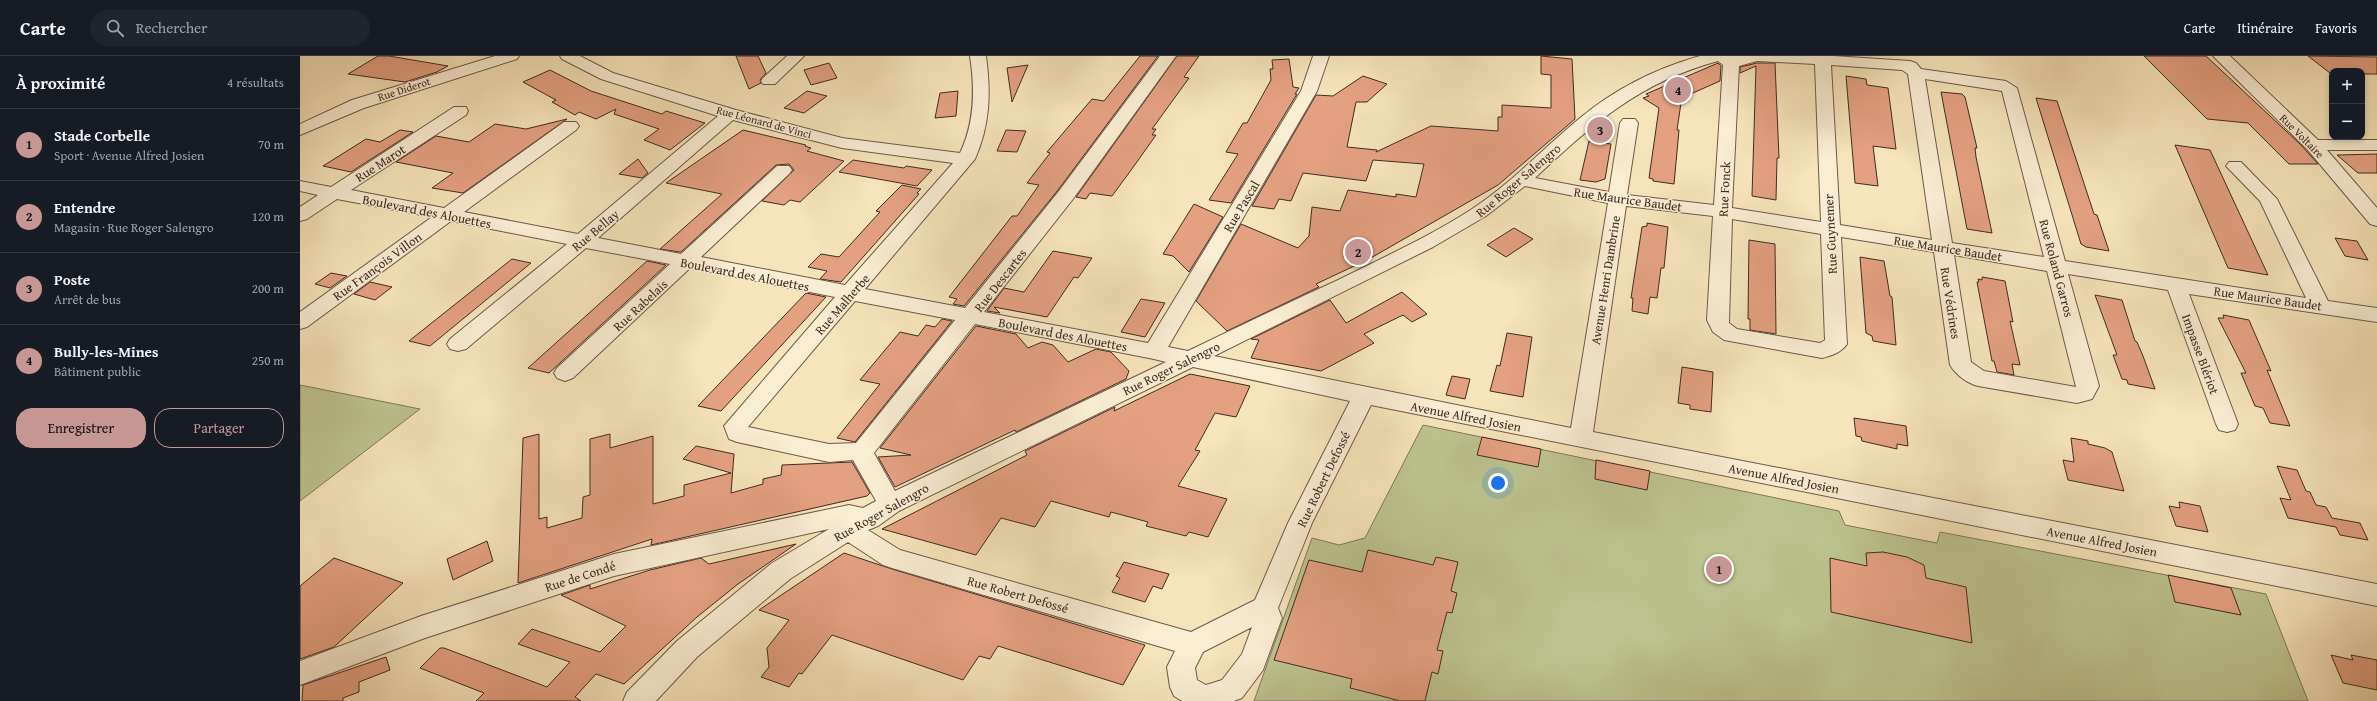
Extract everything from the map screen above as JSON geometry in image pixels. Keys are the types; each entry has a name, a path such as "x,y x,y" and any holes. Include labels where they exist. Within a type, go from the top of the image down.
{"street":[{"path":"471,56 480,57 486,64"},
{"name":"Rue Diderot","path":"300,130 358,104 511,56"},
{"name":"Rue Léonard de Vinci","path":"568,56 607,76 730,114 842,143 966,159"},
{"path":"769,81 796,56"},
{"name":"Rue Malherbe","path":"862,451 829,453 737,433 735,426 737,421 851,294 966,159 979,130 982,110 982,89 978,56"},
{"name":"Rue Descartes","path":"862,451 1066,195 1168,56"},
{"name":"Rue Pascal","path":"1154,352 1309,90 1322,56"},
{"name":"Rue Roger Salengro","path":"637,701 688,649 727,614 781,571 890,504 1398,258 1468,221 1506,193 1520,179 1599,112 1628,91 1677,69 1715,58 1756,56 1910,66 1916,73 2000,84 2009,88"},
{"name":"Rue Voltaire","path":"2221,56 2313,145 2377,220"},
{"name":"Rue Fonck","path":"1715,58 1723,212 1717,320 1720,326 1731,335 1774,343"},
{"name":"Rue Guynemer","path":"1774,343 1822,351 1836,344 1829,229 1823,60"},
{"name":"Rue Védrines","path":"1916,73 1961,364 1978,378 2029,387"},
{"name":"Rue Roland Garros","path":"2009,88 2088,386 2084,393 2077,396 2029,387"},
{"name":"Rue Marot","path":"300,215 460,111"},
{"name":"Rue Bellay","path":"458,344 582,241 730,114"},
{"name":"Avenue Henri Dambrine","path":"1581,438 1629,123"},
{"name":"Rue François Villon","path":"300,322 570,126"},
{"path":"2313,145 2377,145"},
{"path":"2235,166 2268,200 2320,306"},
{"name":"Rue Rabelais","path":"565,373 686,262 783,170"},
{"name":"Rue Maurice Baudet","path":"1520,179 1536,184 1618,199 1723,212 2176,285 2377,315"},
{"name":"Boulevard des Alouettes","path":"300,186 1191,359"},
{"name":"Impasse Blériot","path":"2176,285 2227,424"},
{"name":"Avenue Alfred Josien","path":"1191,359 1364,396 2377,595"},
{"name":"Rue Robert Defossé","path":"859,524 892,558 1193,644 1182,667 1184,687 1204,699 1232,688 1253,661 1269,618 1265,608 1300,523 1364,396"},
{"path":"862,451 863,457 890,504"},
{"name":"Rue de Condé","path":"300,673 421,628 614,565 849,515 859,524"},
{"path":"1193,644 1265,608"}],"green space":[{"path":"300,385 420,409 300,501"},
{"path":"1423,425 1839,511 1845,525 1937,543 1940,532 2266,594 2308,701 1254,701 1312,538 1339,545 1365,538"}],"building":[{"path":"378,56 389,56 448,66 437,72 405,82 348,74"},
{"path":"736,56 758,56 766,73 760,80 761,83 749,89"},
{"path":"1140,56 1158,56 1058,190 964,306 953,304 957,299 949,297 1012,216 1017,216 1039,185 1027,183 1050,153 1047,152 1092,99 1104,101"},
{"path":"1177,56 1199,56 1184,77 1189,78 1152,129 1156,129 1152,135 1156,135 1134,166 1112,196 1090,193 1086,199 1076,197"},
{"path":"1541,56 1572,59 1575,119 1498,185 1369,259 1316,284 1319,287 1227,331 1196,301 1241,224 1298,248 1309,236 1312,207 1340,211 1348,190 1396,197 1396,194 1416,197 1424,164 1373,160 1366,181 1303,173 1291,201 1279,199 1274,209 1252,206 1316,95 1333,96 1363,76 1387,84 1367,102 1356,102 1347,147 1377,150 1376,152 1431,126 1498,131 1498,117 1502,117 1502,105 1551,108 1551,75 1541,74"},
{"path":"2144,56 2206,56 2301,145 2318,164 2289,164 2248,123 2207,119"},
{"path":"2308,56 2377,57 2377,74 2365,74 2365,68 2329,68 2329,72"},
{"path":"1289,59 1293,87 1299,88 1295,94 1297,94 1231,203 1209,200 1238,154 1226,152 1243,123 1247,123 1271,80 1270,69 1273,69 1272,60"},
{"path":"829,63 837,78 811,85 804,70"},
{"path":"1718,63 1721,66 1720,81 1677,100 1681,103 1677,130 1679,130 1674,184 1653,181 1653,179 1649,178 1659,108 1643,98 1649,96 1646,94"},
{"path":"1757,63 1775,63 1779,158 1777,158 1776,200 1752,196 1756,66 1740,73 1740,67"},
{"path":"1028,65 1012,102 1007,68"},
{"path":"550,70 591,91 662,114 666,111 705,123 670,150 644,140 659,129 614,114 616,109 596,119 579,112 575,115 552,102 556,100 523,82"},
{"path":"1846,76 1866,79 1867,85 1888,88 1896,149 1873,146 1878,186 1855,183"},
{"path":"807,91 827,96 804,113 784,108"},
{"path":"958,91 956,116 935,118 940,93"},
{"path":"1941,92 1962,94 1965,97 1977,148 1975,148 1976,157 1992,233 1967,229"},
{"path":"2036,98 2057,101 2094,214 2097,215 2109,251 2086,247 2081,244"},
{"path":"567,119 463,193 432,188 453,173 396,162 436,136 469,142 495,124 526,129"},
{"path":"400,130 413,132 351,172 323,166 366,139 380,142"},
{"path":"743,130 806,145 805,146 811,148 807,151 844,161 800,202 790,200 784,205 762,201 794,170 789,164 776,165 682,251 660,249 722,194 666,183"},
{"path":"1006,130 1026,131 1017,152 997,151"},
{"path":"1589,141 1611,144 1605,179 1596,182 1580,180"},
{"path":"2175,145 2210,150 2268,275 2228,268"},
{"path":"2377,154 2377,173 2358,173 2337,155"},
{"path":"638,159 648,173 642,178 619,174"},
{"path":"853,160 904,168 906,166 932,170 917,186 839,172"},
{"path":"902,185 921,189 917,193 919,194 841,282 820,279 827,271 808,267 821,254 839,257 880,212 876,211"},
{"path":"1194,204 1223,217 1189,272 1173,256 1163,254"},
{"path":"1647,223 1668,227 1664,268 1661,268 1657,298 1650,297 1648,314 1632,311 1633,298 1631,298 1642,227 1647,226"},
{"path":"1514,228 1533,239 1506,257 1487,245"},
{"path":"2335,238 2357,241 2368,260 2345,256"},
{"path":"1749,240 1775,244 1776,334 1750,330 1750,319 1748,319"},
{"path":"1053,251 1092,258 1078,278 1074,277 1047,317 994,307 1000,313 987,311 1004,288 1024,292"},
{"path":"1860,257 1884,261 1890,296 1892,297 1896,345 1873,341 1872,336 1866,333"},
{"path":"512,259 531,263 430,346 409,341"},
{"path":"647,261 666,265 549,373 528,368"},
{"path":"331,273 347,276 330,288 315,284"},
{"path":"1982,277 2005,281 2013,322 2010,321 2020,365 2012,364 2014,375 1997,372 1994,361 1992,361 1977,282 1979,282 1978,279 1982,280"},
{"path":"370,282 392,287 375,300 354,294"},
{"path":"1402,292 1427,314 1412,322 1403,315 1364,334 1374,343 1321,371 1251,358 1259,340 1251,339 1330,300 1346,323"},
{"path":"806,293 826,297 721,411 698,406"},
{"path":"2095,295 2122,300 2135,341 2137,342 2143,356 2155,389 2128,384 2127,380 2122,379 2113,355 2117,355"},
{"path":"1141,299 1165,303 1145,337 1121,332"},
{"path":"2223,315 2249,320 2271,371 2267,370 2290,426 2270,423 2263,408 2255,406 2241,373 2246,373 2218,318 2224,318"},
{"path":"942,319 952,321 855,442 837,438 880,384 860,380 900,332 918,336 926,325 935,327"},
{"path":"976,326 1016,334 1028,348 1042,342 1053,345 1068,362 1096,349 1111,352 1129,371 1126,379 1016,432 1015,430 895,487 878,457 911,455 880,448"},
{"path":"1507,333 1532,337 1523,397 1490,391 1497,365 1500,366"},
{"path":"1682,367 1713,372 1711,412 1690,409 1690,405 1678,403"},
{"path":"1190,374 1250,386 1236,417 1215,413 1195,450 1200,451 1178,486 1227,499 1208,537 1189,532 1186,536 1146,526 1148,522 1111,512 1109,517 1051,501 1035,527 1001,518 976,555 882,529 1027,455 1025,451 1115,407 1114,411"},
{"path":"1452,376 1470,379 1465,399 1446,395"},
{"path":"1854,418 1906,426 1908,446 1897,444 1897,449 1862,441 1861,437 1856,436"},
{"path":"539,434 539,519 547,517 547,528 582,518 583,497 590,495 590,439 610,434 610,448 653,436 653,504 684,496 684,485 731,473 683,459 696,446 734,454 731,493 763,484 763,479 781,475 782,465 852,462 870,493 867,496 651,545 652,539 518,583 523,438"},
{"path":"1482,437 1541,449 1538,467 1477,455"},
{"path":"2071,438 2088,441 2088,444 2105,448 2112,452 2124,491 2068,480 2063,460 2074,462"},
{"path":"1596,460 1650,471 1647,490 1595,479"},
{"path":"2277,466 2297,470 2306,491 2310,492 2316,505 2326,507 2332,518 2360,523 2368,540 2340,535 2336,527 2288,518 2280,498 2291,500"},
{"path":"2179,502 2200,506 2208,532 2176,526 2169,506 2180,508"},
{"path":"487,541 493,561 453,580 447,559"},
{"path":"796,544 738,584 697,617 624,684 596,674 575,697 581,701 476,701 484,693 420,668 440,648 444,648 547,687 570,662 518,644 532,629 600,652 626,626 561,595 590,585 590,589 650,570 701,558 709,564"},
{"path":"1368,550 1433,565 1436,557 1458,562 1451,591 1457,593 1452,613 1447,612 1437,650 1443,651 1438,674 1432,672 1425,701 1400,701 1350,688 1352,679 1274,660 1309,560 1362,572"},
{"path":"1883,552 1907,557 1924,565 1926,578 1966,587 1972,643 1831,612 1830,558 1867,566 1866,553"},
{"path":"844,553 892,569 1145,645 1123,685 998,646 990,659 979,656 963,680 832,635 802,674 799,673 789,687 761,677 769,667 767,648 789,620 759,610"},
{"path":"334,558 403,583 334,647 300,659 300,586"},
{"path":"1124,562 1169,574 1162,589 1153,586 1145,602 1112,592 1120,578 1116,576"},
{"path":"2168,575 2231,588 2241,615 2175,602"},
{"path":"2331,655 2353,660 2351,655 2377,660 2377,690 2343,683"},
{"path":"386,657 390,670 359,682 359,692 343,698 343,701 302,701 303,685"}],"place":[{"name":"Bully-les-Mines","path":"1678,90"},
{"name":"Poste","path":"1600,130"},
{"name":"Entendre","path":"1358,252"},
{"name":"Stade Corbelle","path":"1719,569"}]}
